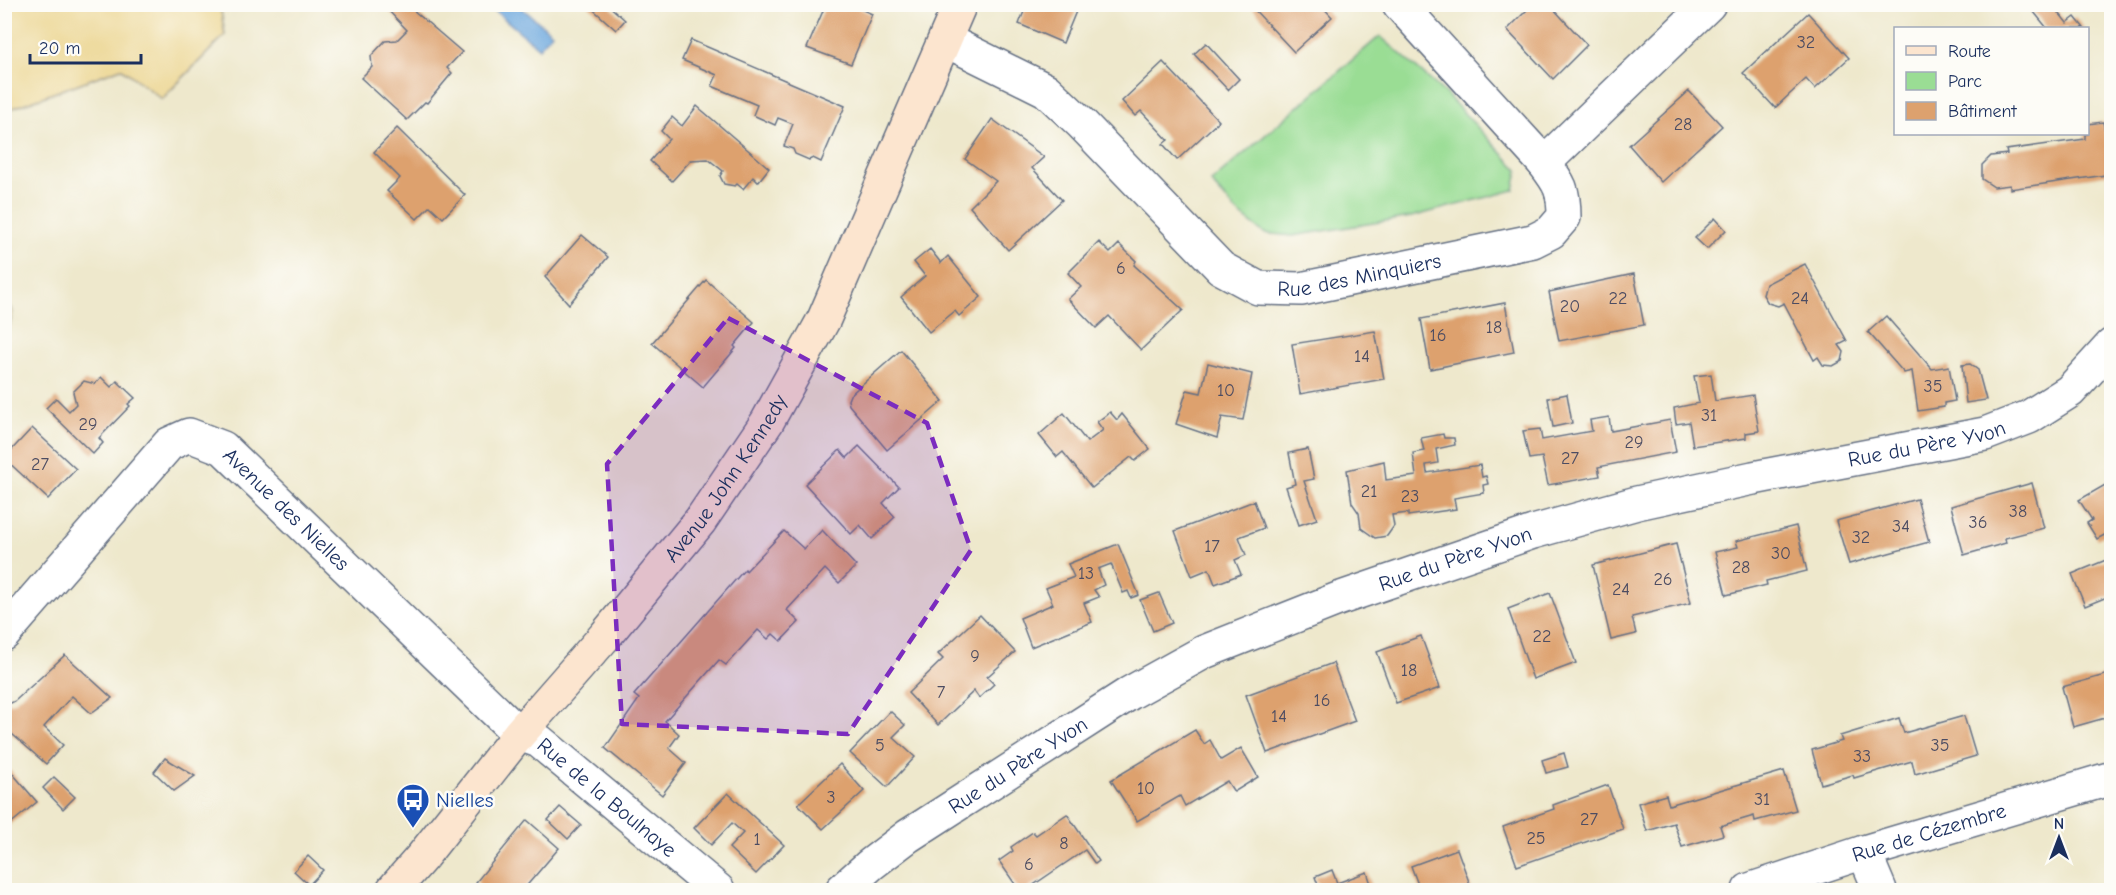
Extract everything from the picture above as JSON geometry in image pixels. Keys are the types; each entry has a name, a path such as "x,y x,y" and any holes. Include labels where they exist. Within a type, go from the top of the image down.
{"main road":[{"name":"Avenue John Kennedy","path":"393,891 519,734 605,636 700,521 767,422 824,319 960,4"}],"street":[{"path":"1399,4 1544,163 1709,4"},
{"name":"Rue des Minquiers","path":"945,40 1046,90 1082,124 1221,268 1258,288 1301,289 1533,241 1551,231 1564,217 1561,185 1544,163"},
{"name":"Rue du Père Yvon","path":"842,891 870,865 908,836 1130,693 1204,652 1338,599 1533,532 1637,502 1985,435 2029,417 2070,391 2112,345"},
{"name":"Avenue des Nielles","path":"4,634 169,444 189,435 223,448 519,734"},
{"name":"Rue de la Boulnaye","path":"519,734 540,741 718,891"},
{"name":"Rue de Cézembre","path":"1749,891 1864,852 2112,778"},
{"path":"1864,852 1880,891"}],"highlighted area":[{"path":"728,318 927,423 971,550 848,734 622,724 607,464"}],"green space":[{"path":"1380,36 1445,93 1518,170 1514,190 1411,217 1292,236 1264,233 1237,212 1211,182"}],"sand":[{"path":"5,4 220,5 225,35 162,99 121,68 5,111"},
{"path":"5,300 13,312 5,341"}],"water":[{"path":"501,5 518,5 552,33 539,48 495,11"}],"building":[{"path":"390,4 406,4 462,52 447,68 452,73 427,103 425,102 407,120 361,78 372,67 371,56 385,41 397,40 407,30 386,8"},
{"path":"587,4 607,4 625,20 616,30"},
{"path":"826,4 849,4 872,14 851,64 807,48"},
{"path":"1027,4 1079,4 1063,43 1019,24"},
{"path":"1249,4 1320,4 1332,17 1294,52"},
{"path":"1533,4 1549,4 1587,45 1553,79 1507,30"},
{"path":"2031,4 2052,4 2067,23 2075,17 2083,27 2046,27 2029,6"},
{"path":"1808,13 1849,58 1815,89 1806,79 1775,108 1743,73"},
{"path":"691,40 845,106 821,162 795,154 793,149 784,146 793,124 778,118 775,125 753,115 757,105 712,86 717,75 682,60"},
{"path":"1206,43 1239,79 1228,90 1194,54"},
{"path":"1163,62 1219,121 1177,160 1163,144 1168,140 1141,111 1135,116 1122,101"},
{"path":"1689,91 1722,126 1661,182 1629,145"},
{"path":"697,106 769,168 758,182 753,177 743,189 737,184 735,186 724,184 720,176 723,171 708,159 691,160 672,181 650,161 669,139 661,131 672,117 682,126"},
{"path":"992,119 1044,157 1032,168 1062,200 1008,250 970,207 996,181 965,159"},
{"path":"2103,122 2106,136 2112,135 2112,174 2010,189 2010,185 1994,187 1982,179 1982,165 1991,156 2007,154 2006,150 2085,139 2085,135 2089,135 2089,124"},
{"path":"397,128 465,195 443,218 430,206 417,219 387,191 400,178 374,152"},
{"path":"1715,218 1726,230 1707,249 1695,238"},
{"path":"582,235 608,257 569,304 545,277"},
{"path":"1099,242 1110,253 1119,244 1136,261 1134,265 1183,310 1141,350 1109,316 1096,328 1068,299 1081,287 1068,273"},
{"path":"930,249 941,263 948,256 981,297 959,316 955,311 929,332 901,297 925,276 914,262"},
{"path":"1805,264 1847,341 1839,345 1844,352 1842,361 1833,366 1823,365 1818,357 1814,360 1784,303 1778,306 1768,303 1763,295 1766,284"},
{"path":"1634,274 1644,325 1559,341 1549,292"},
{"path":"706,280 754,322 734,346 736,348 703,387 652,343"},
{"path":"1505,303 1514,352 1430,369 1421,319"},
{"path":"1886,316 1932,369 1949,366 1955,401 1944,403 1944,407 1918,411 1912,371 1904,373 1868,332"},
{"path":"1375,331 1384,379 1300,394 1292,344"},
{"path":"901,350 943,401 887,450 849,405 848,400 850,395"},
{"path":"1208,363 1252,374 1243,420 1222,417 1217,438 1176,424 1187,390 1201,393"},
{"path":"1970,364 1978,370 1986,400 1966,403 1962,365"},
{"path":"1711,374 1715,401 1753,395 1759,431 1746,433 1746,438 1693,446 1689,422 1676,424 1674,408 1699,403 1694,376"},
{"path":"101,377 111,387 117,381 135,398 99,438 103,443 93,454 46,408 56,398 69,411 76,404 73,392 84,381 95,384"},
{"path":"1567,394 1572,423 1553,427 1548,398"},
{"path":"1110,412 1117,420 1122,414 1150,449 1135,461 1131,457 1092,488 1063,452 1057,457 1039,435 1064,413 1087,442 1103,430 1097,422"},
{"path":"1609,417 1611,431 1670,420 1676,452 1598,467 1600,476 1548,485 1542,457 1529,459 1523,431 1540,429 1542,440 1592,431 1590,420"},
{"path":"32,428 76,469 48,499 4,458"},
{"path":"1443,434 1444,438 1454,438 1455,445 1436,449 1438,463 1426,465 1427,473 1480,465 1482,477 1486,476 1488,484 1483,485 1484,493 1454,498 1456,509 1408,516 1408,513 1392,515 1394,526 1387,536 1375,538 1361,528 1359,513 1352,503 1347,470 1384,461 1386,480 1416,476 1413,453 1424,451 1421,438"},
{"path":"859,446 899,487 883,503 895,517 872,539 860,525 851,534 805,484 840,450 847,458"},
{"path":"1308,449 1314,479 1304,481 1317,519 1299,525 1286,487 1295,484 1289,453"},
{"path":"2112,481 2112,531 2097,539 2087,523 2092,520 2079,500"},
{"path":"2032,483 2044,528 2005,538 2006,543 1964,555 1951,506"},
{"path":"1917,499 1929,542 1849,564 1836,521"},
{"path":"1254,501 1264,528 1239,537 1246,555 1235,560 1241,574 1215,584 1209,569 1192,576 1175,531"},
{"path":"1796,526 1807,571 1766,581 1767,585 1726,595 1715,552 1738,547 1736,541"},
{"path":"822,530 856,566 839,583 825,569 787,610 799,622 781,641 773,634 768,639 758,630 726,665 719,660 665,721 679,734 669,748 686,763 662,795 605,748 639,699 634,695 745,569 746,571 784,531 804,549"},
{"path":"1118,544 1139,595 1131,598 1128,591 1123,593 1111,564 1098,569 1104,585 1094,590 1099,597 1084,603 1092,622 1031,647 1020,618 1053,604 1046,588 1074,577 1068,564"},
{"path":"1676,544 1691,603 1632,617 1636,634 1611,640 1593,565"},
{"path":"2106,560 2112,572 2112,595 2085,606 2072,574"},
{"path":"1159,593 1172,623 1153,631 1140,600"},
{"path":"1550,593 1576,663 1533,679 1508,609"},
{"path":"980,615 1015,652 987,677 994,684 979,698 974,691 938,725 908,693 943,659 938,654"},
{"path":"1421,636 1440,688 1396,703 1377,652"},
{"path":"65,655 112,698 91,713 72,696 44,727 63,745 46,764 4,727 4,701 11,703 15,701"},
{"path":"1333,663 1355,721 1267,753 1246,695"},
{"path":"2112,673 2112,716 2073,727 2062,687"},
{"path":"890,711 905,725 893,737 915,757 887,787 850,753"},
{"path":"1964,716 1976,756 1915,774 1912,761 1854,778 1853,775 1821,784 1812,750 1842,741 1840,736 1899,718 1904,733"},
{"path":"1195,730 1204,744 1210,740 1221,760 1241,748 1258,777 1234,792 1227,781 1185,806 1180,796 1137,821 1111,780"},
{"path":"1564,753 1568,767 1546,773 1542,760"},
{"path":"165,758 195,776 174,791 154,772"},
{"path":"840,764 864,791 823,829 798,804"},
{"path":"7,767 37,802 4,829 4,770"},
{"path":"1784,771 1796,810 1755,821 1754,816 1720,826 1723,835 1682,847 1674,823 1647,831 1638,803 1666,795 1669,805"},
{"path":"54,777 75,797 63,809 43,788"},
{"path":"1608,785 1623,829 1517,866 1503,827 1554,809 1553,805"},
{"path":"728,793 784,845 756,874 729,848 743,833 732,823 711,845 694,828"},
{"path":"560,807 581,825 568,839 548,820"},
{"path":"1067,814 1099,861 1095,864 1085,850 1026,890 1019,890 999,861 1013,851 1011,847 1033,832 1036,835"},
{"path":"527,820 559,848 523,890 476,890 480,885 476,882"},
{"path":"1457,849 1472,890 1420,890 1411,866"},
{"path":"308,856 323,870 309,885 294,871"},
{"path":"1332,870 1337,883 1367,872 1373,890 1320,890 1315,877"}],"place":[{"name":"Nielles","path":"413,829"}]}
